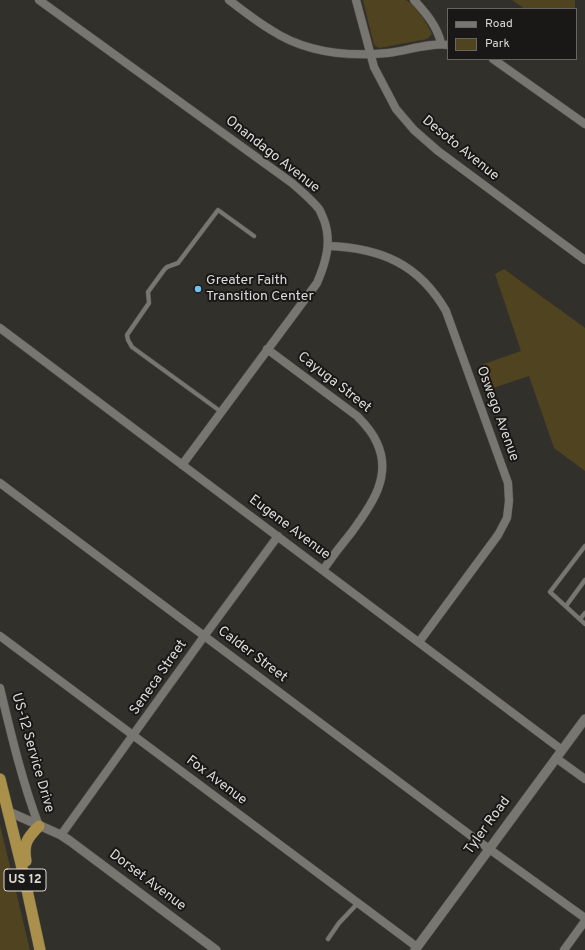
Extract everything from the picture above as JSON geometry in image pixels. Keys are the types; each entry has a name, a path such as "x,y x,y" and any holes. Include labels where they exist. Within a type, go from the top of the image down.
{"highway":[{"name":"US 12","path":"0,779 24,876 40,950"},
{"path":"42,827 27,839 24,848 44,950"}],"street":[{"name":"Onandago Avenue","path":"39,0 292,183 312,200 320,210 326,226 328,246 326,259 317,283 182,464"},
{"path":"228,0 271,31 287,39 309,48 325,52 358,55 402,51 445,44 428,16 414,0"},
{"name":"Desoto Avenue","path":"356,0 374,67 396,109 414,130 438,151 585,260"},
{"path":"494,60 585,124"},
{"name":"Oswego Avenue","path":"328,246 357,248 390,258 416,273 438,297 446,311 508,483 509,501 507,518 498,535 419,642"},
{"name":"Eugene Avenue","path":"0,328 562,750"},
{"name":"Cayuga Street","path":"267,349 358,416 369,429 378,444 382,473 375,497 368,510 323,570"},
{"name":"Calder Street","path":"0,483 489,849 585,918"},
{"name":"Seneca Street","path":"61,835 134,736 204,635 278,536"},
{"name":"Fox Avenue","path":"0,636 358,903 416,949"},
{"name":"US-12 Service Drive","path":"0,688 14,747 33,810 42,827"},
{"name":"Tyler Road","path":"416,949 585,719"},
{"path":"556,758 585,779"},
{"path":"7,811 42,827"},
{"name":"Dorset Avenue","path":"42,827 61,835 216,950"},
{"path":"564,950 585,921"}],"lane":[{"path":"220,412 132,347 127,335 149,303 148,292 164,270 167,267 178,263 218,210 254,236"},
{"path":"585,546 550,592 585,624"},
{"path":"566,606 585,580"},
{"path":"580,619 585,613"},
{"path":"328,939 358,903"}],"green space":[{"path":"363,0 405,0 413,5 417,10 432,34 427,39 379,48 374,45"},
{"path":"512,0 575,0 575,8 524,8"},
{"path":"504,269 585,328 585,471 554,448 529,376 490,389 481,365 521,351 495,274"},
{"path":"0,825 30,950 0,950"}],"place":[{"name":"Greater Faith Transition Center","path":"198,289"}]}
